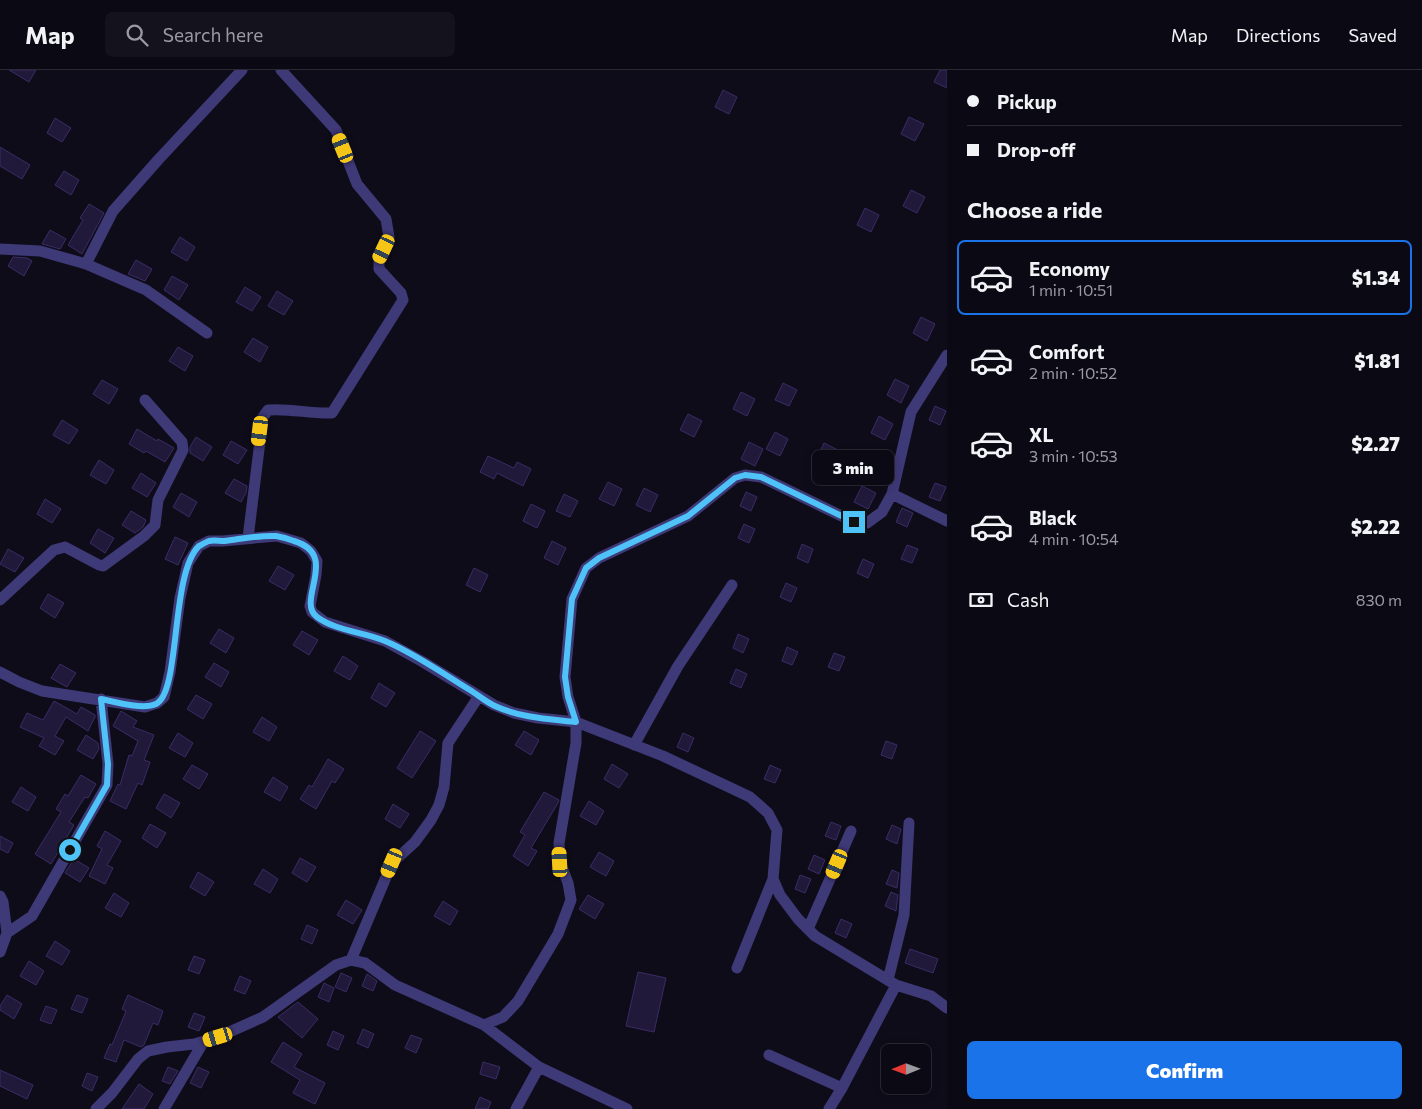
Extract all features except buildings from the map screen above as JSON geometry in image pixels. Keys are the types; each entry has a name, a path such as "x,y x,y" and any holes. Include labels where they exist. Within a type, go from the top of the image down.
{"street":[{"path":"86,264 113,211 242,70"},
{"path":"248,538 263,417 268,410 316,414 332,413 403,300 401,293 378,269 379,260 389,238 386,219 358,184 336,130 281,70"},
{"path":"0,249 40,251 86,264 146,290 206,333"},
{"path":"484,1025 503,1017 518,1001 558,934 571,900 568,883 560,862 559,843 576,743 576,722 568,697 565,677 572,599 586,568 599,558 688,516 735,478 745,475 761,477 854,522 867,524 882,512 892,494 911,412 947,355"},
{"path":"0,600 54,550 65,548 103,566 144,536 155,525 158,500 183,450 182,442 145,400"},
{"path":"892,494 947,521"},
{"path":"0,672 42,691 145,707 157,704 164,697 170,672 180,598 188,563 199,546 209,541 277,536 301,543 311,551 317,561 310,606 312,612 325,622 385,641 494,706 538,718 576,722 663,756 750,797 768,813 777,830 772,879 737,968"},
{"path":"634,745 678,666 732,585"},
{"path":"351,960 392,863 415,842 439,805 444,787 448,743 480,696"},
{"path":"7,934 32,916 107,785 108,764 101,699"},
{"path":"829,1109 842,1088 892,982 904,915 910,823"},
{"path":"808,929 851,831"},
{"path":"772,879 780,896 798,919 816,936 892,982 931,996 947,1008"},
{"path":"0,896 3,902 7,934 0,952"},
{"path":"96,1109 112,1093 138,1058 148,1051 194,1044 218,1037 263,1017 336,965 351,960 365,963 395,985 484,1025 539,1066 626,1109"},
{"path":"164,1109 204,1041"},
{"path":"768,1055 842,1088"},
{"path":"516,1109 539,1066"}],"route":[{"path":"70,850 107,785 108,764 101,699 145,707 157,704 164,697 170,672 180,598 188,563 199,546 209,541 277,536 301,543 311,551 317,561 310,606 312,612 325,622 385,641 494,706 538,718 576,722 568,697 565,677 572,599 586,568 599,558 688,516 735,478 745,475 761,477 854,522"}]}
